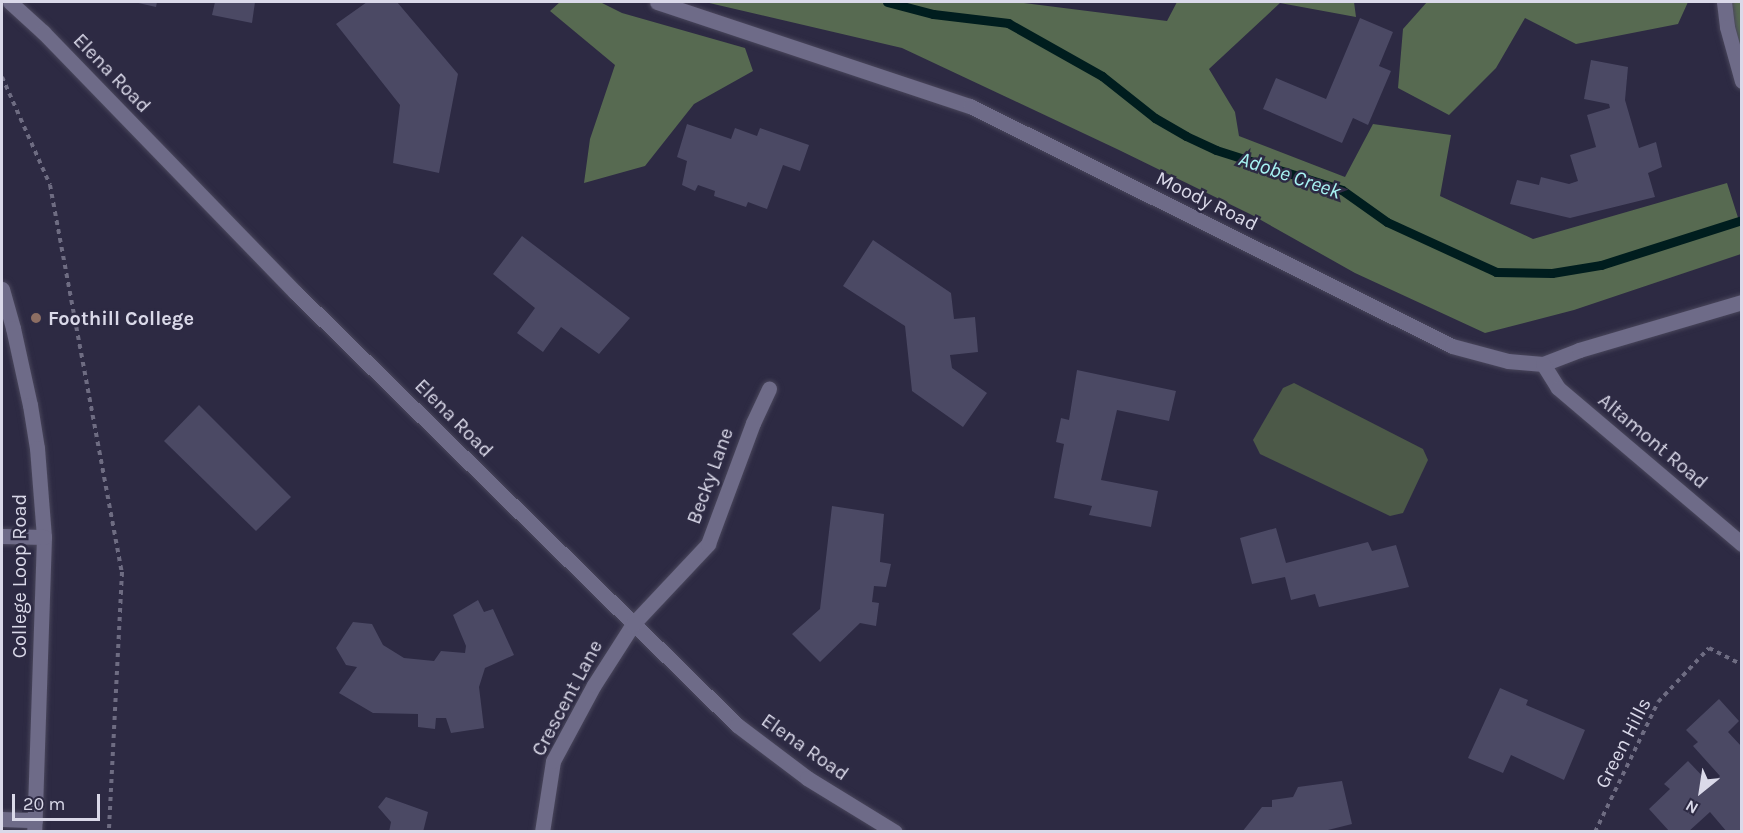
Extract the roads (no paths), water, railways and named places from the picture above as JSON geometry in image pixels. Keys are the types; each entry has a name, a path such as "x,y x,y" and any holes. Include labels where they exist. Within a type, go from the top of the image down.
{"street":[{"name":"Elena Road","path":"10,2 43,32 295,292 737,725 807,778 895,831"},
{"name":"Moody Road","path":"657,2 970,106 1452,346 1508,361 1543,364 1579,350 1742,302"},
{"path":"1724,2 1727,27 1742,81"},
{"name":"College Loop Road","path":"2,296 30,405 37,448 44,537 35,826"},
{"name":"Altamont Road","path":"1543,364 1558,388 1742,544"},
{"name":"Becky Lane","path":"633,624 708,544 753,423 769,389"},
{"path":"2,536 44,537"},
{"name":"Crescent Lane","path":"543,831 553,761 594,685 633,624"},
{"path":"2,819 35,826"}],"waterway":[{"name":"Adobe Creek","path":"887,2 933,14 1008,23 1102,76 1155,118 1186,136 1216,150 1342,190 1387,222 1496,272 1552,273 1601,265 1742,220"}],"place":[{"name":"Foothill College","path":"36,318"}]}
